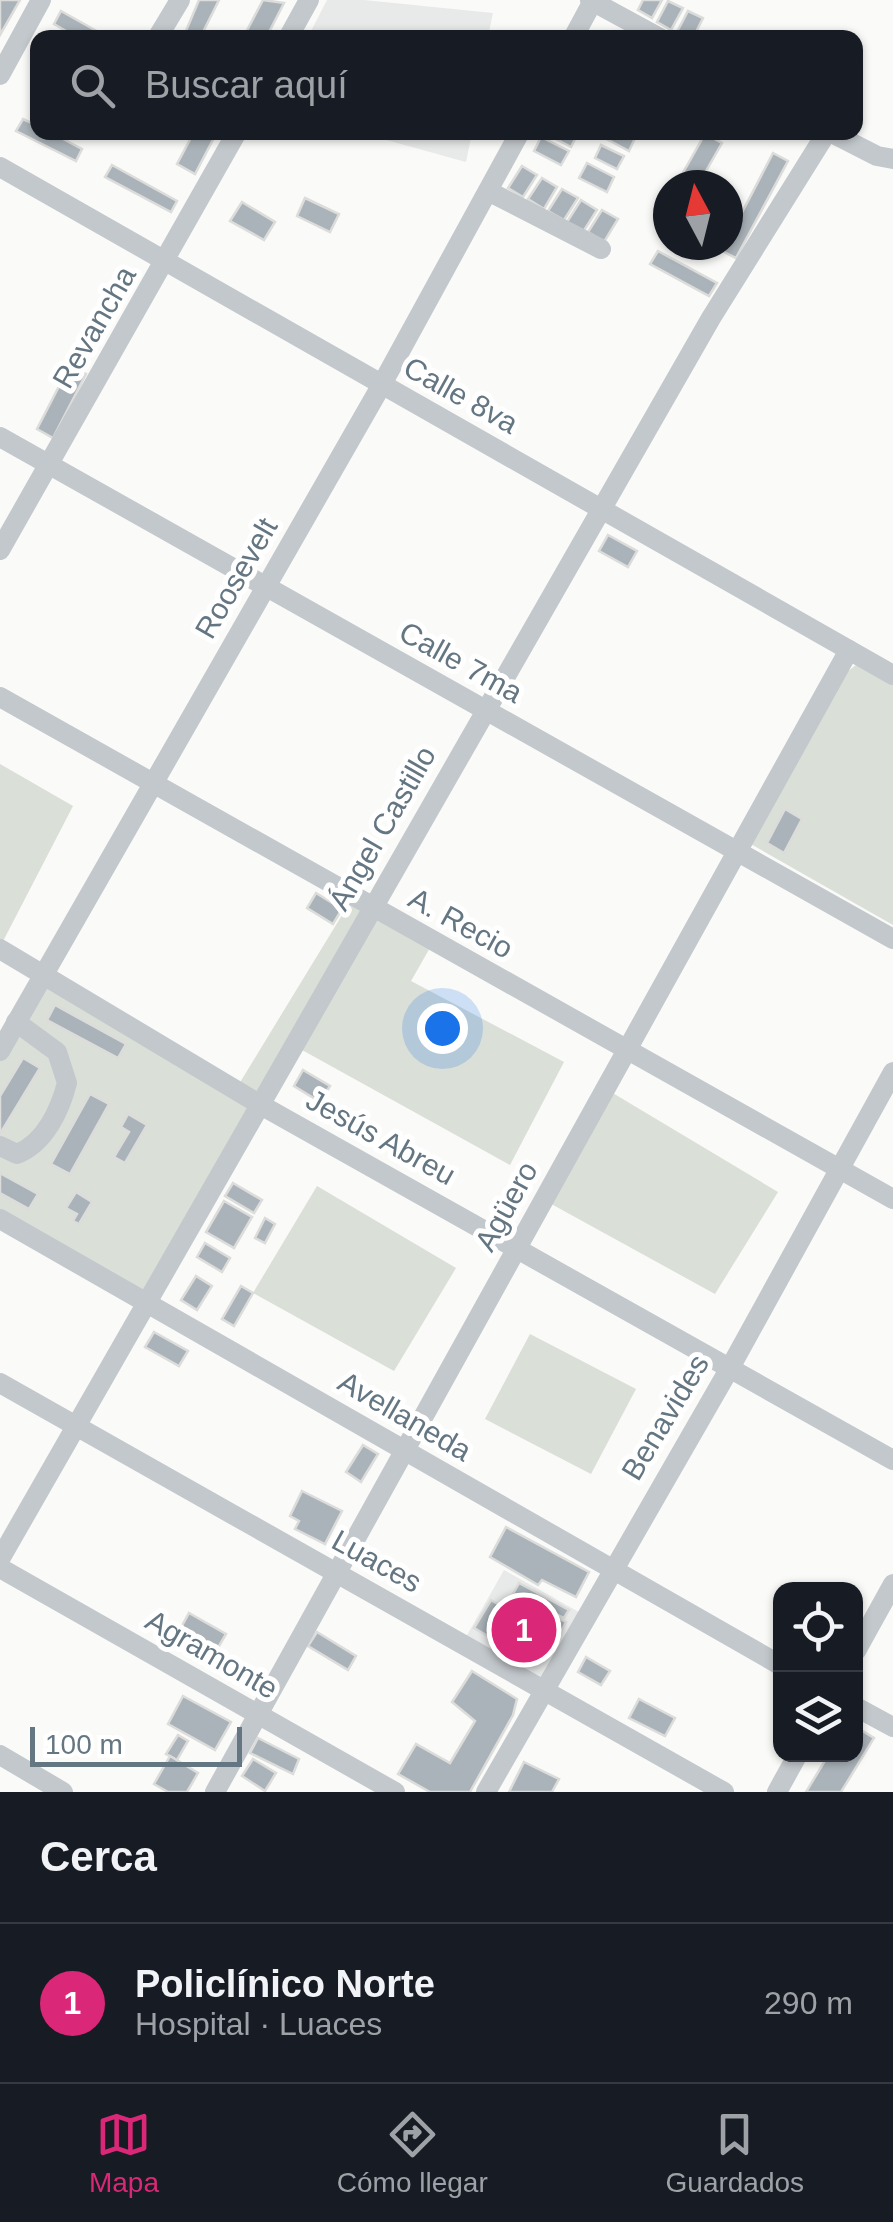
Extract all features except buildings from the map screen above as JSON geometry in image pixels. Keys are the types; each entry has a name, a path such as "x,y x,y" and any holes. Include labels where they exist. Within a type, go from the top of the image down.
{"street":[{"path":"32,30 41,0"},
{"path":"162,30 180,0"},
{"path":"292,30 308,0"},
{"path":"578,30 596,1 646,30"},
{"path":"0,75 28,45"},
{"name":"Revancha","path":"0,550 233,140"},
{"name":"Roosevelt","path":"0,1051 382,386 516,140"},
{"name":"Ángel Castillo","path":"0,1559 711,318 823,140"},
{"path":"844,140 877,156 893,158"},
{"name":"Calle 8va","path":"0,167 893,675"},
{"path":"488,191 601,249"},
{"name":"Calle 7ma","path":"0,437 893,939"},
{"name":"Agüero","path":"216,1792 849,650"},
{"name":"A. Recio","path":"0,697 893,1199"},
{"name":"Jesús Abreu","path":"0,949 259,1104 893,1460"},
{"path":"0,1146 17,1154 27,1150 49,1127 67,1083 57,1052 16,1022"},
{"name":"Benavides","path":"486,1792 731,1366 893,1072"},
{"name":"Avellaneda","path":"0,1219 773,1661"},
{"name":"Luaces","path":"0,1383 724,1792"},
{"name":"Agramonte","path":"0,1568 395,1792"},
{"path":"863,1638 893,1584"},
{"path":"863,1711 893,1727"},
{"path":"0,1755 64,1792"},
{"path":"777,1792 794,1762"}],"shaded area":[{"path":"327,0 493,13 489,30 312,30"},
{"path":"386,140 471,140 466,162"},
{"path":"856,665 893,680 893,925 749,843 847,672"},
{"path":"0,764 73,806 0,947"},
{"path":"350,902 431,946 411,981 564,1062 510,1165 293,1045 148,1301 0,1219 0,1051 44,974 239,1084"},
{"path":"606,1089 778,1192 715,1294 544,1200"},
{"path":"317,1186 456,1268 394,1371 253,1293"},
{"path":"530,1334 636,1389 591,1474 485,1419"},
{"path":"504,1570 586,1616 544,1690 462,1644"}],"place":[{"name":"Policlínico Norte","path":"524,1630"}]}
